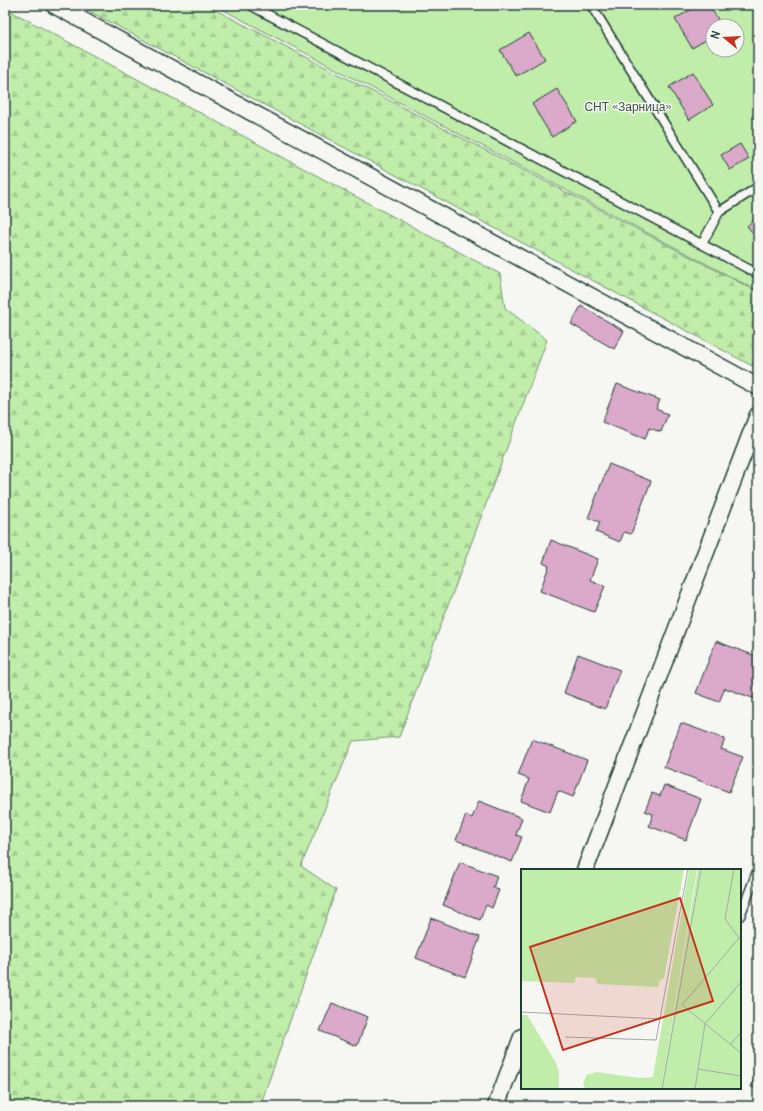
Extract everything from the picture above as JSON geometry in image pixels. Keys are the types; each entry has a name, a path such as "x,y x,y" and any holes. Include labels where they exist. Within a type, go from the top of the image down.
{"street":[{"path":"54,5 758,387"},
{"path":"586,869 758,415"},
{"path":"496,1106 521,1041"}],"lane":[{"path":"250,5 758,274"},
{"path":"591,5 719,212"},
{"path":"702,244 719,212 758,187"},
{"path":"741,913 758,869"}],"green space":[{"path":"78,5 206,5 758,292 758,369"},
{"name":"СНТ «Зарница»","path":"214,5 758,5 758,291"},
{"path":"5,8 500,274 505,308 547,340 399,737 353,741 301,866 336,890 260,1106 5,1106"}],"building":[{"path":"698,5 709,5 717,18 705,18 705,41 692,48 675,19"},
{"path":"529,33 545,59 516,76 500,50"},
{"path":"693,72 713,105 689,120 669,87"},
{"path":"557,89 577,121 552,137 532,104"},
{"path":"740,144 749,159 730,170 721,155"},
{"path":"758,216 758,239 747,226"},
{"path":"581,306 624,331 614,349 571,324"},
{"path":"617,384 660,400 656,409 668,414 661,432 649,428 645,439 602,422"},
{"path":"609,464 651,481 631,534 624,532 620,542 596,532 600,522 588,518"},
{"path":"551,540 598,559 590,580 605,586 594,612 540,591 549,566 543,563"},
{"path":"716,641 758,657 758,700 725,688 719,702 696,693"},
{"path":"578,654 620,670 605,709 564,693"},
{"path":"681,723 725,739 721,749 743,757 729,792 664,767"},
{"path":"532,739 587,760 573,797 558,791 550,812 521,801 529,779 518,775"},
{"path":"664,785 701,799 686,840 649,826 653,814 645,811 652,793 660,796"},
{"path":"479,801 522,818 516,835 522,837 512,862 456,840 466,815 472,818"},
{"path":"460,862 497,876 493,888 499,890 492,908 486,905 480,920 443,905"},
{"path":"431,918 480,937 465,977 416,958"},
{"path":"332,1003 368,1017 357,1046 320,1031"},
{"path":"758,1069 758,1089 751,1087"}]}
